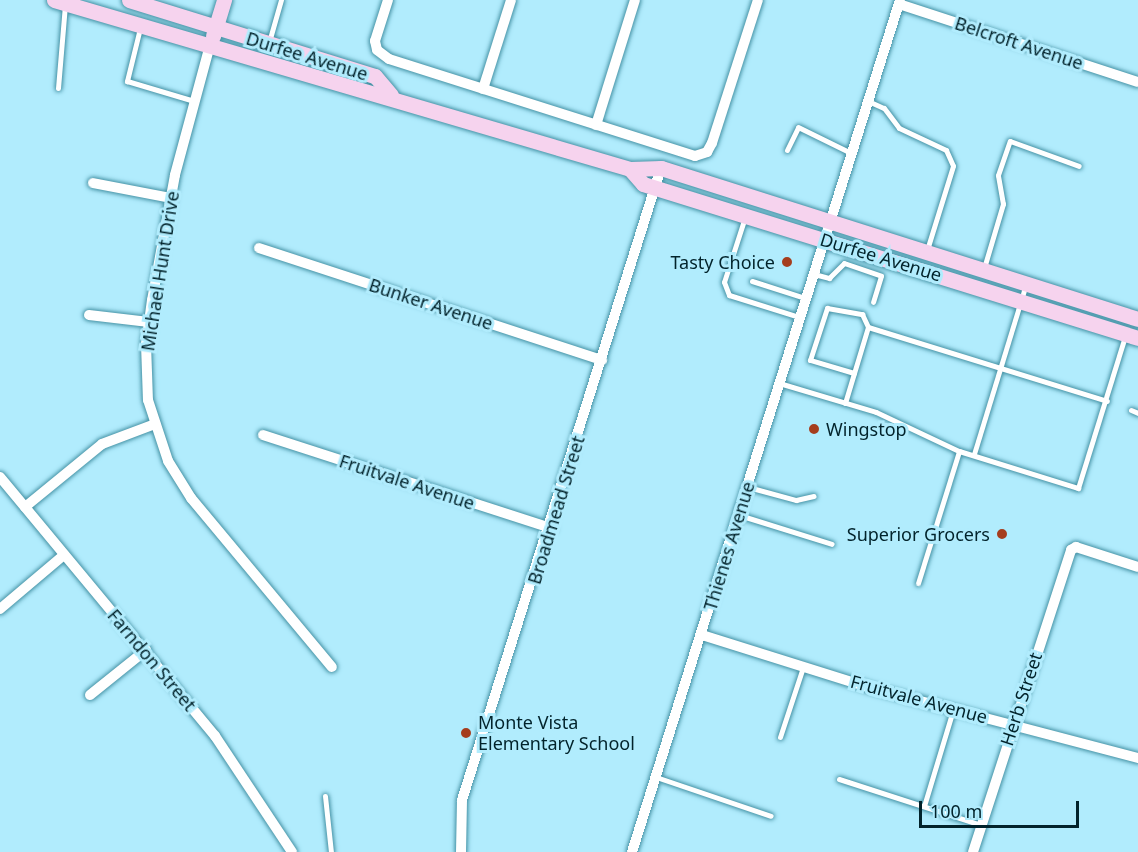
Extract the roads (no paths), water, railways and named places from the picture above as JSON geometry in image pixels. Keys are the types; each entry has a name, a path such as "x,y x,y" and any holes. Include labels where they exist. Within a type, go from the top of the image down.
{"main road":[{"name":"Michael Hunt Drive","path":"210,45 224,0"},
{"name":"Durfee Avenue","path":"60,1 142,23 369,94 391,95 630,169 661,168 1138,319"},
{"name":"Durfee Avenue","path":"139,1 216,28 375,76 391,95"},
{"name":"Durfee Avenue","path":"630,169 655,188 1132,336"}],"street":[{"name":"Durfee Avenue","path":"388,0 377,50 389,59 695,156 707,152 758,0"},
{"path":"483,89 511,0"},
{"path":"596,125 635,0"},
{"path":"830,221 900,2"},
{"name":"Belcroft Avenue","path":"900,2 1138,82"},
{"name":"Michael Hunt Drive","path":"210,45 171,198 149,322 146,374 155,424 168,461 191,498 332,667"},
{"name":"Broadmead Street","path":"461,852 462,800 551,528 661,168"},
{"path":"93,183 171,198"},
{"name":"Thienes Avenue","path":"632,852 702,635 830,221"},
{"name":"Bunker Avenue","path":"259,248 602,360"},
{"path":"88,315 149,322"},
{"path":"25,507 102,444 155,424"},
{"name":"Fruitvale Avenue","path":"263,435 551,528"},
{"name":"Farndon Street","path":"0,477 146,650 215,736 292,852"},
{"name":"Herb Street","path":"973,852 1012,723 1073,548 1138,567"},
{"path":"0,609 64,555"},
{"name":"Fruitvale Avenue","path":"702,635 953,710 1012,723 1138,758"},
{"path":"90,695 146,650"}],"lane":[{"path":"269,44 281,0"},
{"path":"58,88 60,1"},
{"path":"142,23 127,81 194,102"},
{"path":"868,101 884,108 899,128 946,150 953,166 926,251"},
{"path":"786,150 798,128 851,153"},
{"path":"984,270 1003,204 998,175 1010,141 1079,166"},
{"path":"745,215 724,282 729,295 799,317"},
{"path":"813,274 829,278 844,263 881,276 873,302"},
{"path":"752,281 805,298"},
{"path":"974,454 1026,284"},
{"path":"844,403 854,374 868,327 862,314 827,308 810,360 854,374"},
{"path":"868,327 1107,401"},
{"path":"779,383 844,403 959,451 1078,488 1132,336"},
{"path":"1131,410 1138,413"},
{"path":"918,583 959,451"},
{"path":"748,487 796,500 814,496"},
{"path":"739,515 832,544"},
{"path":"780,737 803,666"},
{"path":"924,806 953,710"},
{"path":"656,777 771,816"},
{"path":"839,779 981,825"},
{"path":"325,796 331,852"}],"place":[{"name":"Tasty Choice","path":"787,262"},
{"name":"Wingstop","path":"814,429"},
{"name":"Superior Grocers","path":"1002,534"},
{"name":"Monte Vista Elementary School","path":"466,733"}]}
